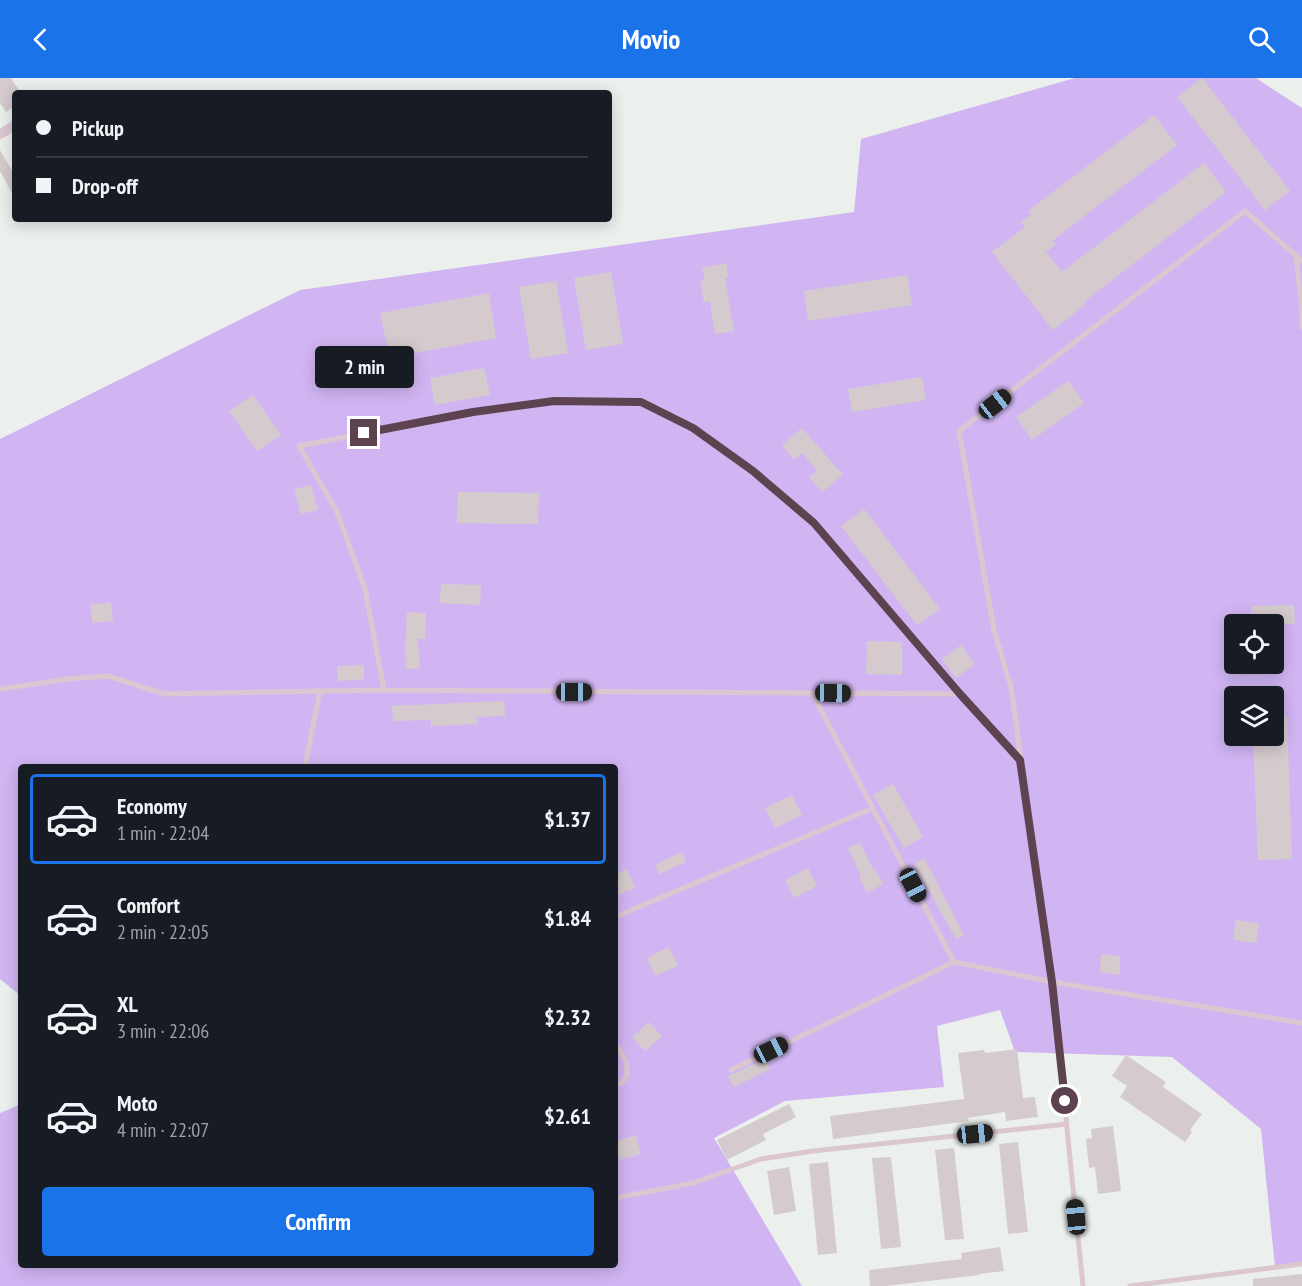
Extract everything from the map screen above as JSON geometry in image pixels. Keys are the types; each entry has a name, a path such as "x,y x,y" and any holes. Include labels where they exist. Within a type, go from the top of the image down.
{"lane":[{"path":"1083,1286 1052,982 1011,687 994,630 959,431 1245,211 1302,261"},
{"path":"1296,256 1302,327"},
{"path":"384,690 365,589 337,512 299,446 473,412 554,401 641,402 693,428 753,471 814,523 960,694 1020,760"},
{"path":"0,689 108,676 165,694 384,690 960,694"},
{"path":"305,764 320,691"},
{"path":"812,693 954,962"},
{"path":"618,916 873,808"},
{"path":"731,1070 954,962 1052,982 1302,1023"},
{"path":"618,1047 626,1062 627,1073 624,1080 618,1085"},
{"path":"618,1197 693,1183 761,1159 813,1151 1067,1124"},
{"path":"1130,1286 1302,1264"}],"shaded area":[{"path":"1075,78 1256,78 1302,108 1302,1264 1275,1267 1261,1129 1172,1057 1015,1052 1000,1010 937,1026 944,1087 785,1101 714,1138 802,1286 0,1286 0,1113 18,1105 18,1268 618,1268 618,764 18,764 18,994 0,979 0,439 300,290 854,212 861,139"}],"building":[{"path":"0,78 11,78 19,90 12,90 12,108 6,112 0,103"},
{"path":"1202,78 1290,191 1265,210 1177,97"},
{"path":"1154,115 1177,145 1052,241 1056,245 1046,252 1062,272 1204,163 1226,192 1084,302 1086,304 1053,330 992,252 1025,227 1021,222 1031,215 1028,211"},
{"path":"0,150 12,171 12,193 0,171"},
{"path":"726,263 728,277 725,278 734,331 715,334 710,301 704,302 700,281 705,281 702,268"},
{"path":"611,272 623,344 586,350 574,278"},
{"path":"907,275 912,305 808,321 804,291"},
{"path":"556,281 568,353 531,359 519,287"},
{"path":"489,293 496,338 404,355 405,357 393,361 390,350 388,350 380,313"},
{"path":"484,368 490,395 435,405 430,378"},
{"path":"922,377 926,400 852,412 848,389"},
{"path":"1068,381 1084,403 1032,440 1016,417"},
{"path":"253,395 281,435 257,451 229,411"},
{"path":"802,428 843,475 822,492 809,477 817,470 802,453 794,460 782,445"},
{"path":"311,485 318,510 301,514 294,489"},
{"path":"458,492 539,493 538,524 457,523"},
{"path":"864,509 940,609 919,624 916,624 841,526"},
{"path":"441,584 481,585 480,605 440,603"},
{"path":"111,603 113,621 92,623 91,604"},
{"path":"1294,605 1295,624 1284,624 1284,614 1251,614 1251,606"},
{"path":"407,612 426,613 425,639 418,639 420,668 406,669"},
{"path":"867,641 902,642 902,675 866,674"},
{"path":"961,645 975,664 956,678 942,659"},
{"path":"364,665 364,679 338,681 337,666"},
{"path":"504,701 505,716 477,717 477,724 431,726 431,720 393,721 392,706"},
{"path":"1284,716 1287,716 1292,859 1258,860 1253,746 1284,746"},
{"path":"893,784 923,837 904,848 873,795"},
{"path":"792,795 802,815 775,828 765,808"},
{"path":"860,843 883,884 867,893 848,848"},
{"path":"682,852 686,862 659,874 655,865"},
{"path":"924,858 964,935 956,939 914,864"},
{"path":"808,868 817,886 794,898 785,880"},
{"path":"627,869 635,888 618,895 618,873"},
{"path":"1236,920 1259,923 1256,943 1233,940"},
{"path":"669,947 678,966 655,976 647,958"},
{"path":"1101,954 1120,956 1120,975 1100,972"},
{"path":"649,1022 662,1036 645,1051 632,1037"},
{"path":"1017,1049 1023,1098 1035,1097 1038,1117 1006,1121 1005,1112 968,1118 969,1121 833,1139 830,1116 964,1099 958,1053 984,1050 985,1053"},
{"path":"1126,1055 1166,1082 1163,1087 1202,1114 1190,1130 1192,1132 1185,1142 1120,1097 1127,1086 1112,1076"},
{"path":"765,1059 770,1069 734,1087 728,1076"},
{"path":"789,1104 796,1117 763,1134 766,1140 727,1160 717,1140"},
{"path":"1113,1126 1121,1191 1098,1194 1095,1167 1089,1168 1086,1139 1092,1138 1091,1129"},
{"path":"636,1135 641,1154 619,1160 618,1140"},
{"path":"1018,1142 1028,1232 1008,1234 999,1144"},
{"path":"954,1148 964,1239 945,1240 935,1150"},
{"path":"891,1157 901,1247 881,1249 872,1158"},
{"path":"828,1162 837,1253 818,1255 809,1164"},
{"path":"789,1167 796,1211 774,1215 767,1171"},
{"path":"1000,1247 1004,1271 870,1286 869,1270 962,1259 961,1253"},
{"path":"1302,1274 1302,1286 1253,1286 1253,1279"}],"route":[{"path":"364,433 473,412 554,401 641,402 693,428 753,471 814,523 960,694 1020,760 1052,982 1065,1101"}]}
